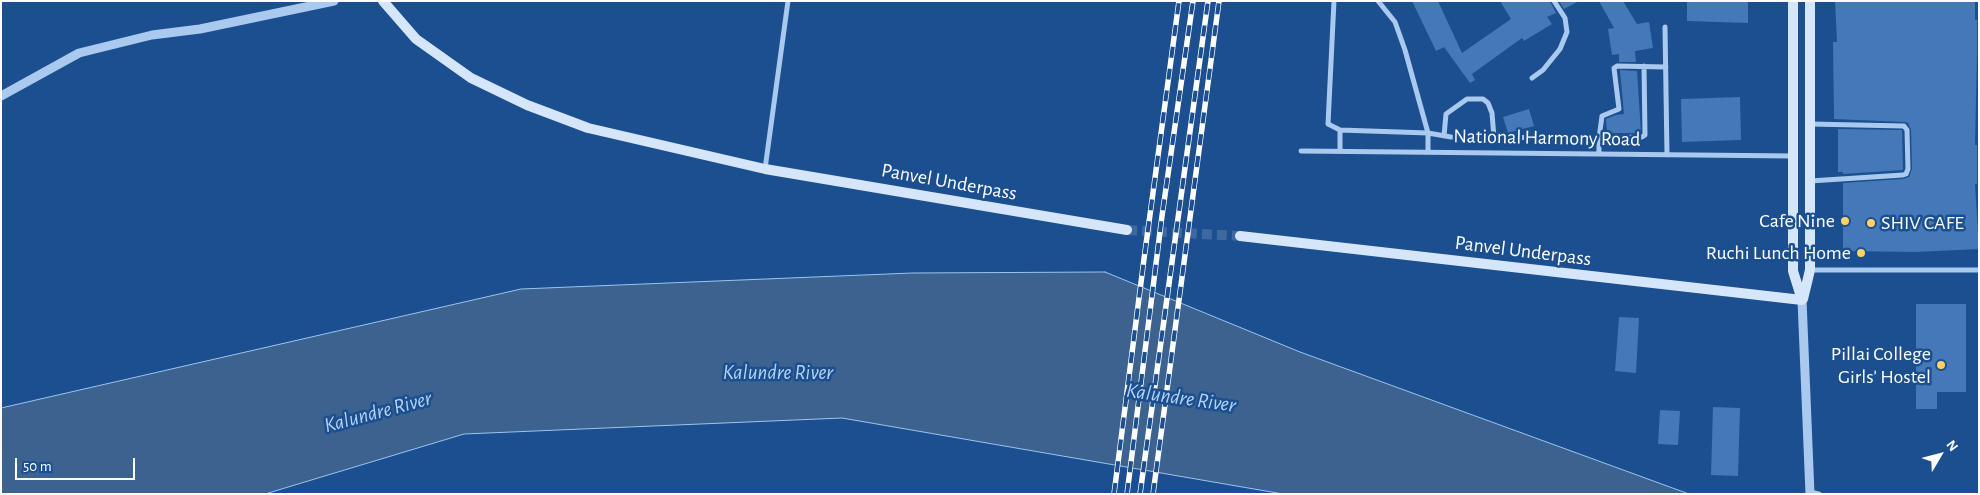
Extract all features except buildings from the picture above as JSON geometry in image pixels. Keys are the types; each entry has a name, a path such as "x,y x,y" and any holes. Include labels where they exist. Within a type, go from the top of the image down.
{"main road":[{"name":"Panvel Underpass","path":"383,1 416,39 471,78 527,105 588,128 765,169 1127,230"},
{"path":"1793,1 1793,271 1802,300"},
{"path":"1802,300 1810,270 1810,1"},
{"name":"Panvel Underpass","path":"1240,236 1802,300"}],"street":[{"path":"1,96 80,53 152,35 200,29 334,1"},
{"path":"765,169 788,1"},
{"path":"1334,1 1328,124 1340,130 1428,133 1444,136 1494,138 1642,137 1645,134 1644,66"},
{"path":"1378,1 1395,22 1402,41 1428,133 1428,152"},
{"path":"1532,78 1543,70 1560,49 1567,32 1565,18 1554,1"},
{"path":"1665,26 1667,155"},
{"path":"1599,154 1602,116 1619,109 1614,68 1617,66 1666,67"},
{"path":"1444,136 1446,114 1467,98 1484,100 1488,103 1492,113 1494,138"},
{"path":"1810,124 1904,126 1906,130 1908,169 1906,174 1903,175 1810,181"},
{"path":"1340,130 1340,151"},
{"name":"National Harmony Road","path":"1301,151 1793,156"},
{"path":"1810,270 1979,270"},
{"path":"1802,300 1813,493"}],"water":[{"name":"Kalundre River","path":"1105,272 1300,352 1689,494 1283,494 842,418 464,434 265,494 1,494 1,408 521,289 912,273"}],"tunnel":[{"path":"1127,230 1240,236"}],"railway":[{"path":"1114,494 1179,1"},
{"path":"1127,494 1162,216 1193,1"},
{"path":"1140,494 1208,1"},
{"path":"1153,494 1219,1"}],"place":[{"name":"Cafe Nine","path":"1845,221"},
{"name":"SHIV CAFE","path":"1871,223"},
{"name":"Ruchi Lunch Home","path":"1861,253"},
{"name":"Pillai College Girls' Hostel","path":"1941,365"}]}
